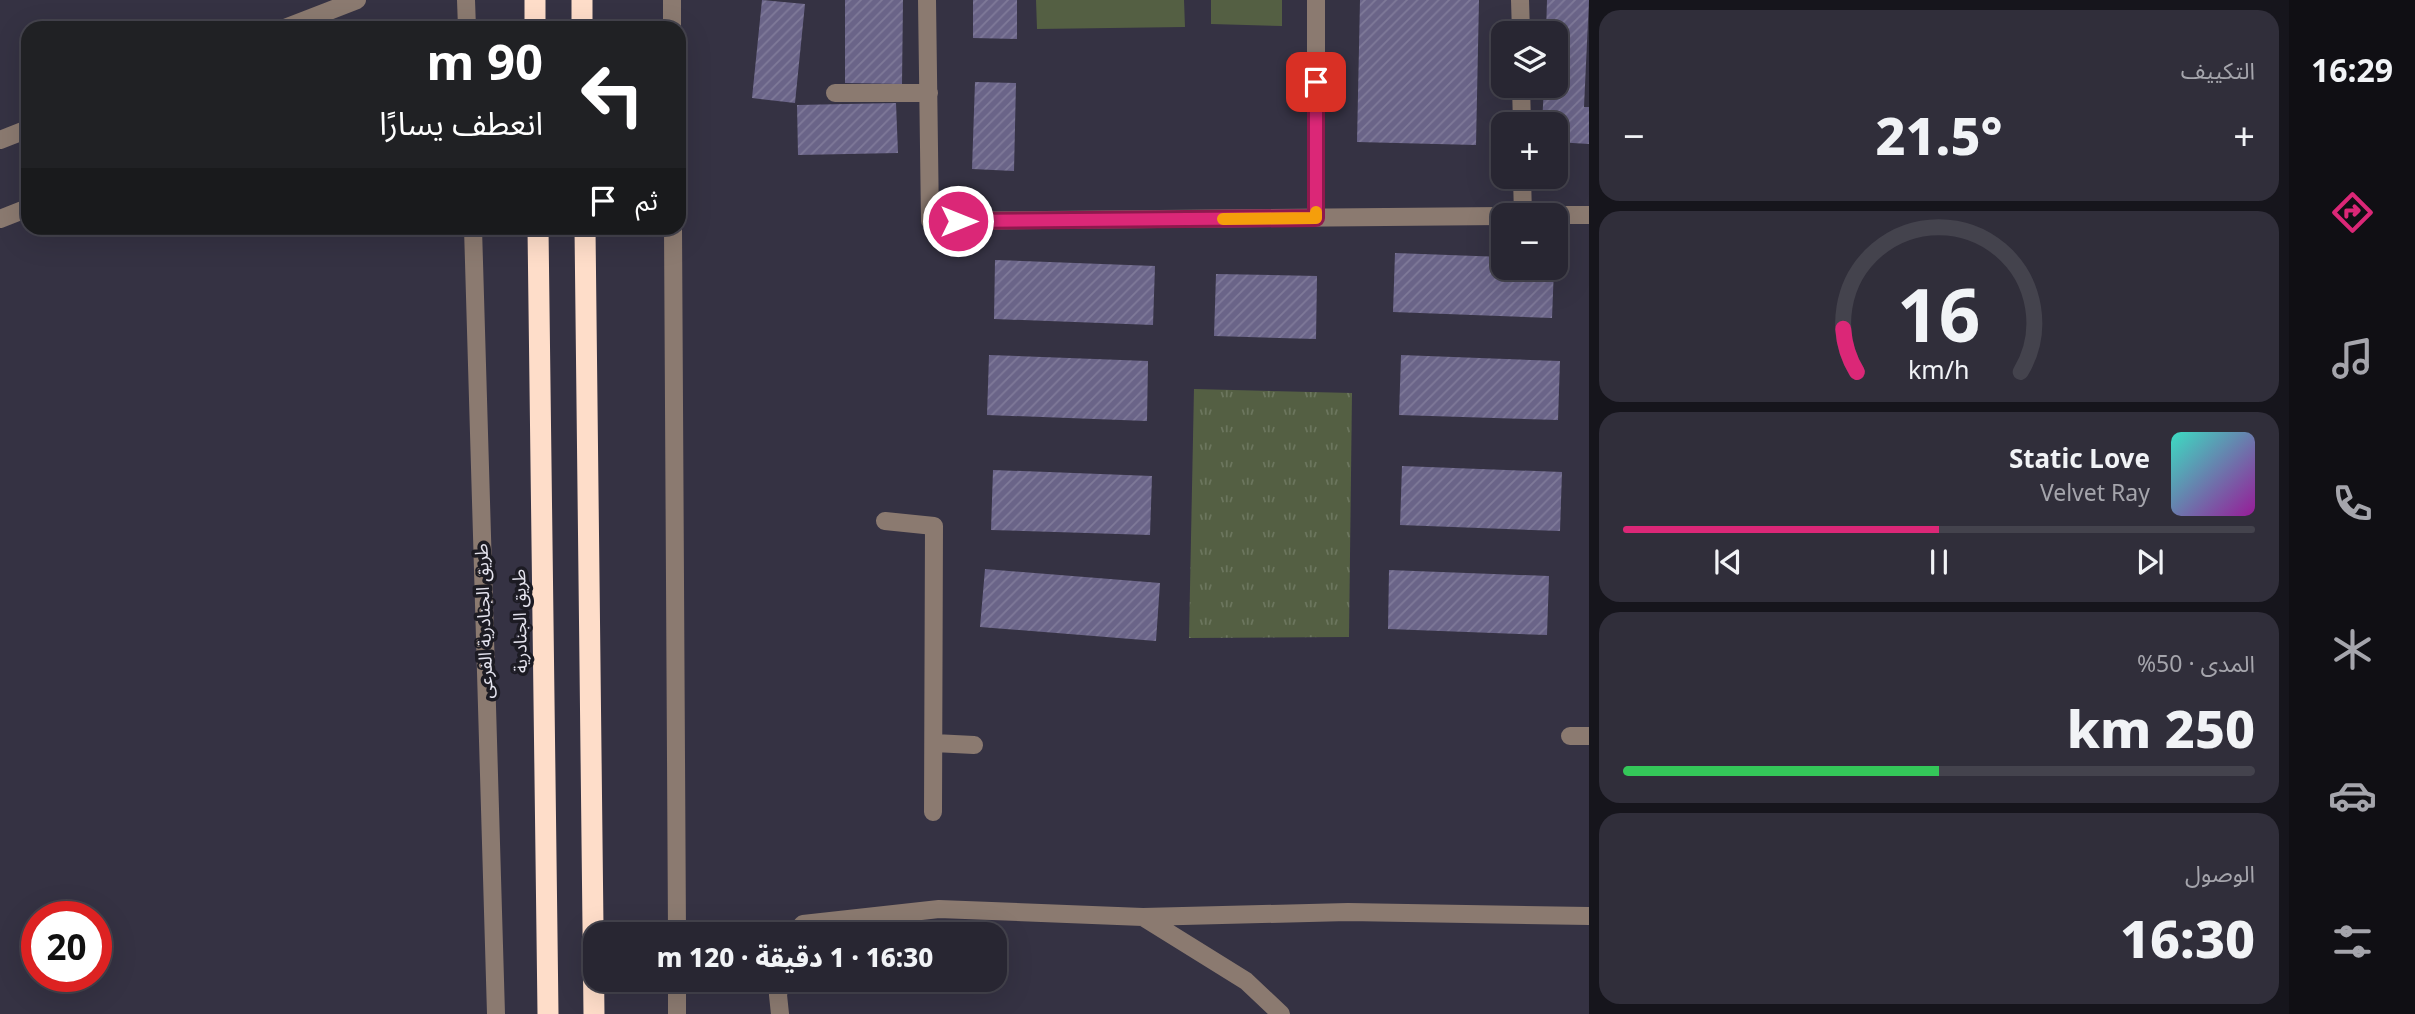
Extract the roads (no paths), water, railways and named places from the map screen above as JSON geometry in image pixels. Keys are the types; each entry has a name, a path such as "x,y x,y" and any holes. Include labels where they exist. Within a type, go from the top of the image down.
{"highway":[{"path":"535,0 535,21"},
{"path":"582,0 582,21"},
{"name":"طريق الجنادرية","path":"538,235 548,980 546,1014"},
{"path":"584,235 592,922"},
{"path":"593,992 594,1014"},
{"path":"597,992 604,1014"}],"street":[{"path":"296,21 317,7 357,0"},
{"path":"467,0 467,21"},
{"path":"672,0 672,21"},
{"path":"927,0 930,221 1491,216"},
{"path":"1316,0 1316,218"},
{"path":"1520,0 1521,21"},
{"path":"835,93 929,93"},
{"path":"0,140 21,132"},
{"path":"0,219 21,211"},
{"path":"1568,215 1589,215"},
{"name":"طريق الجنادرية الفرعى","path":"473,235 496,1014"},
{"path":"673,235 677,922"},
{"path":"885,521 934,526 933,812"},
{"path":"1570,736 1589,736"},
{"path":"934,743 974,745"},
{"path":"821,922 939,909 1143,918 1348,912 1589,915"},
{"path":"1143,918 1246,981 1281,1014"},
{"path":"677,992 677,1014"},
{"path":"779,992 780,1014"}]}
